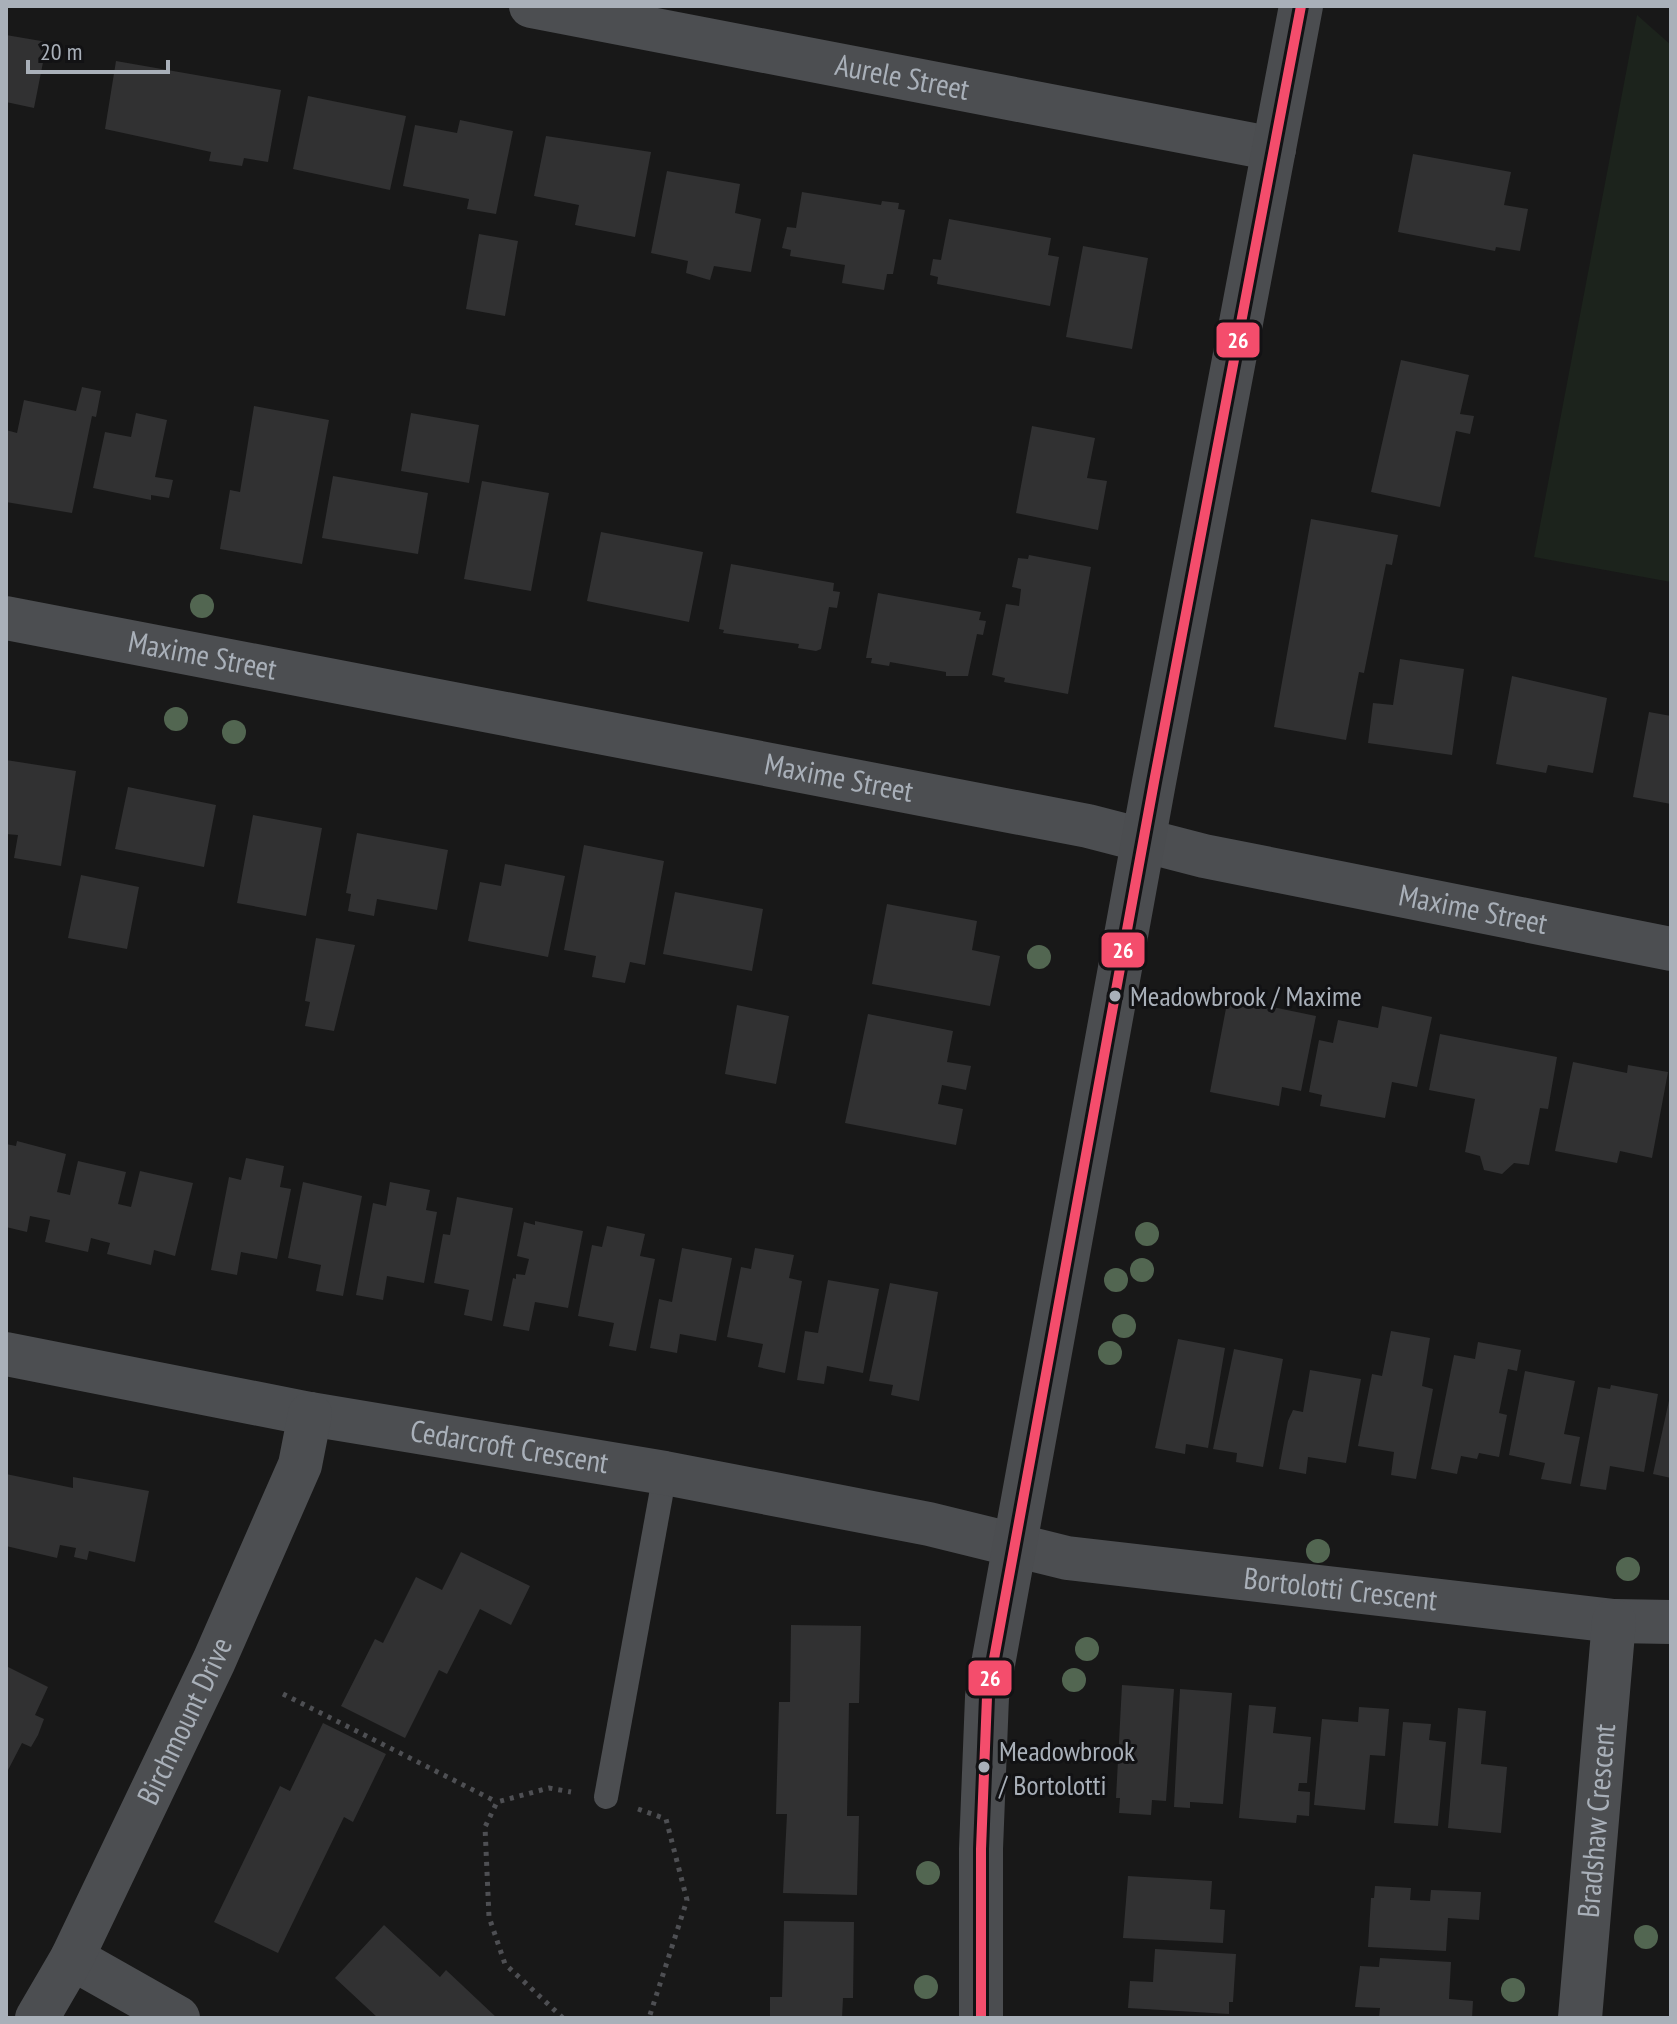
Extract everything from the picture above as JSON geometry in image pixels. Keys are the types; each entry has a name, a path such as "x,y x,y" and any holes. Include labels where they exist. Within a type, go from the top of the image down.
{"street":[{"name":"Aurele Street","path":"531,6 1274,149"},
{"path":"981,2018 981,1849 987,1697 1012,1546 1143,840 1301,6"},
{"name":"Maxime Street","path":"6,618 1073,823 1204,856 1671,949"},
{"name":"Cedarcroft Crescent","path":"6,1354 310,1414 665,1473 929,1524 1012,1546"},
{"name":"Birchmount Drive","path":"37,2018 72,1958 233,1618 300,1465 310,1414"},
{"name":"Bortolotti Crescent","path":"1012,1546 1067,1558 1614,1621 1671,1622"},
{"name":"Bradshaw Crescent","path":"1580,2018 1614,1621"},
{"path":"72,1958 178,2018"}],"lane":[{"path":"606,1797 665,1473"}],"path":[{"path":"283,1694 497,1802 549,1788 606,1797 666,1819 687,1900 649,2018"},
{"path":"497,1802 485,1827 489,1917 505,1964 563,2018"}],"shaded area":[{"path":"1637,15 1671,45 1671,582 1534,557"}],"building":[{"path":"6,35 47,42 34,108 6,102"},
{"path":"116,61 281,90 268,162 244,158 242,166 209,161 211,152 105,129"},
{"path":"308,96 406,116 390,190 293,169"},
{"path":"460,120 513,131 496,214 467,209 469,199 403,186 415,125 457,133"},
{"path":"546,136 651,152 635,237 575,225 579,205 534,196"},
{"path":"1413,154 1511,172 1504,205 1528,209 1520,251 1496,247 1495,251 1398,232"},
{"path":"667,171 740,184 735,213 761,219 751,272 714,266 710,280 686,273 688,261 651,253"},
{"path":"802,192 881,205 882,201 899,203 898,209 905,210 893,274 887,274 884,290 842,283 845,265 790,256 791,250 782,248 787,227 796,228"},
{"path":"949,219 1051,238 1048,255 1059,257 1050,306 937,284 938,277 930,275 933,259 941,260"},
{"path":"479,234 518,241 505,316 466,309"},
{"path":"1083,246 1148,258 1132,349 1066,337"},
{"path":"1401,360 1469,375 1460,414 1474,416 1470,434 1456,431 1440,507 1371,492"},
{"path":"82,387 101,391 96,417 92,416 72,513 6,502 6,430 17,433 24,400 76,411"},
{"path":"254,406 329,420 302,564 220,549 230,490 240,492"},
{"path":"136,413 167,420 155,477 173,480 169,498 151,495 151,500 93,488 105,432 131,437"},
{"path":"411,413 479,425 469,483 401,471"},
{"path":"1032,426 1095,438 1087,478 1107,481 1098,530 1016,513"},
{"path":"333,476 428,493 418,554 322,538"},
{"path":"482,481 549,493 531,591 464,579"},
{"path":"1311,519 1398,535 1392,565 1386,564 1364,673 1359,672 1346,740 1274,727"},
{"path":"601,532 703,552 689,622 587,601"},
{"path":"1029,555 1091,567 1068,694 1004,682 1005,678 992,675 1006,604 1019,606 1021,589 1012,587 1018,558 1028,559"},
{"path":"731,564 834,583 833,591 840,592 837,608 829,607 821,649 816,651 798,648 799,644 723,633 724,630 719,629"},
{"path":"878,593 981,612 979,620 986,621 983,635 977,634 968,676 946,676 946,672 890,662 889,666 871,663 872,658 866,658"},
{"path":"1400,659 1464,669 1452,755 1368,743 1373,703 1393,705"},
{"path":"1512,676 1607,698 1593,773 1548,765 1546,773 1496,764"},
{"path":"1649,712 1671,716 1671,804 1633,797"},
{"path":"6,760 76,771 61,866 14,858 18,835 6,834"},
{"path":"128,787 216,805 204,867 115,849"},
{"path":"253,815 322,828 306,916 237,903"},
{"path":"357,833 448,850 437,910 377,899 374,916 348,911 351,894 346,893"},
{"path":"584,845 664,861 645,965 630,962 625,983 592,977 596,956 564,950"},
{"path":"505,864 565,876 548,957 468,941 480,882 501,886"},
{"path":"81,875 139,887 127,949 68,938"},
{"path":"675,892 763,909 752,971 663,954"},
{"path":"887,904 977,921 972,950 1000,956 990,1006 872,984"},
{"path":"316,938 355,945 334,1031 305,1026 310,1002 305,1001"},
{"path":"1228,998 1316,1016 1301,1091 1282,1087 1279,1106 1210,1092"},
{"path":"737,1005 789,1016 776,1084 725,1074"},
{"path":"1382,1006 1432,1017 1417,1087 1392,1082 1385,1118 1320,1106 1322,1095 1309,1092 1319,1040 1333,1043 1338,1020 1378,1028"},
{"path":"868,1014 953,1031 947,1062 971,1066 966,1090 942,1085 938,1104 963,1109 956,1145 845,1123"},
{"path":"1440,1034 1557,1057 1548,1109 1540,1108 1529,1165 1514,1163 1502,1174 1484,1170 1480,1156 1465,1152 1475,1099 1429,1090"},
{"path":"1573,1062 1627,1073 1628,1065 1668,1072 1652,1158 1620,1151 1617,1163 1555,1151"},
{"path":"17,1141 66,1154 57,1192 70,1195 78,1161 126,1172 118,1204 131,1207 140,1171 193,1183 175,1256 154,1250 151,1265 107,1254 110,1243 91,1238 88,1252 45,1242 50,1220 30,1216 27,1232 6,1227 6,1144 16,1146"},
{"path":"246,1158 284,1166 280,1187 291,1189 277,1259 241,1252 237,1275 211,1270 229,1177 241,1180"},
{"path":"303,1182 362,1196 343,1296 316,1291 321,1265 288,1258"},
{"path":"390,1182 430,1190 426,1210 437,1212 424,1283 387,1276 383,1300 356,1295 373,1203 386,1206"},
{"path":"457,1197 513,1208 492,1321 464,1315 469,1290 434,1283 443,1234 450,1235"},
{"path":"535,1221 583,1231 568,1308 535,1302 529,1331 503,1326 513,1278 516,1279 516,1274 525,1275 529,1259 517,1256 524,1222 535,1225"},
{"path":"607,1226 645,1234 640,1256 655,1259 636,1351 609,1346 614,1323 578,1316 592,1245 602,1247"},
{"path":"682,1248 732,1258 716,1341 680,1334 677,1353 650,1348 659,1299 672,1302"},
{"path":"755,1248 794,1255 789,1278 802,1281 785,1373 758,1367 763,1344 727,1337 741,1267 751,1269"},
{"path":"828,1280 879,1289 863,1373 827,1366 824,1384 797,1380 805,1331 818,1333"},
{"path":"890,1283 938,1292 919,1401 891,1395 893,1385 869,1381"},
{"path":"1391,1331 1430,1338 1422,1386 1433,1389 1416,1479 1391,1475 1394,1452 1358,1446 1372,1374 1382,1376"},
{"path":"1178,1339 1225,1348 1208,1448 1186,1444 1185,1454 1155,1448"},
{"path":"1478,1342 1521,1350 1517,1371 1508,1369 1499,1413 1507,1415 1499,1457 1479,1453 1477,1459 1461,1456 1457,1474 1431,1469 1454,1355 1475,1359"},
{"path":"1234,1349 1283,1359 1263,1467 1236,1462 1237,1453 1213,1449"},
{"path":"1310,1370 1361,1379 1346,1463 1308,1457 1306,1474 1279,1469 1288,1421 1293,1410 1303,1412"},
{"path":"1525,1371 1575,1381 1564,1434 1580,1437 1571,1484 1541,1479 1545,1463 1509,1455"},
{"path":"1611,1385 1658,1394 1644,1472 1610,1466 1606,1490 1580,1486 1598,1387 1610,1389"},
{"path":"1671,1397 1671,1478 1653,1474"},
{"path":"6,1474 73,1488 73,1477 149,1491 135,1562 89,1551 87,1560 74,1557 76,1548 60,1545 57,1558 6,1546"},
{"path":"461,1552 530,1586 511,1625 480,1609 447,1674 439,1670 405,1738 341,1706 375,1639 383,1643 416,1577 442,1590"},
{"path":"791,1625 861,1626 859,1703 849,1703 847,1816 859,1816 857,1895 783,1893 787,1814 776,1814 779,1702 790,1702"},
{"path":"6,1666 48,1687 35,1715 44,1719 38,1735 31,1747 22,1743 6,1774"},
{"path":"1122,1685 1174,1689 1166,1801 1152,1800 1151,1815 1119,1813 1120,1798 1116,1798"},
{"path":"1180,1689 1232,1693 1223,1804 1190,1802 1190,1808 1174,1807"},
{"path":"1249,1705 1276,1707 1273,1733 1311,1737 1307,1783 1299,1783 1298,1791 1310,1792 1309,1816 1297,1815 1296,1823 1239,1818"},
{"path":"1359,1707 1389,1709 1385,1756 1370,1755 1365,1810 1314,1805 1322,1719 1358,1722"},
{"path":"1458,1708 1486,1711 1481,1764 1507,1767 1501,1833 1448,1828"},
{"path":"1403,1722 1431,1724 1429,1740 1446,1742 1438,1826 1394,1823"},
{"path":"323,1723 386,1754 353,1822 344,1817 278,1953 214,1922 280,1786 290,1791"},
{"path":"1128,1876 1212,1881 1210,1909 1225,1910 1223,1943 1123,1938"},
{"path":"1375,1886 1411,1888 1410,1900 1430,1901 1431,1890 1481,1892 1479,1920 1448,1918 1446,1951 1368,1947 1371,1898 1374,1898"},
{"path":"784,1921 854,1922 853,1998 843,1998 842,2018 770,2018 770,1997 782,1997"},
{"path":"384,1925 440,1977 446,1970 497,2018 378,2018 335,1978"},
{"path":"1155,1949 1236,1954 1233,2002 1229,2002 1229,2014 1128,2008 1130,1981 1153,1982"},
{"path":"1380,1958 1451,1962 1449,1999 1473,2001 1472,2018 1379,2018 1380,2008 1355,2007 1360,1966 1379,1967"}],"transit line":[{"name":"26","path":"981,2018 981,1849 987,1697 1154,782 1301,6"}],"place":[{"name":"Meadowbrook / Maxime","path":"1115,996"},
{"name":"Meadowbrook / Bortolotti","path":"984,1767"}]}
